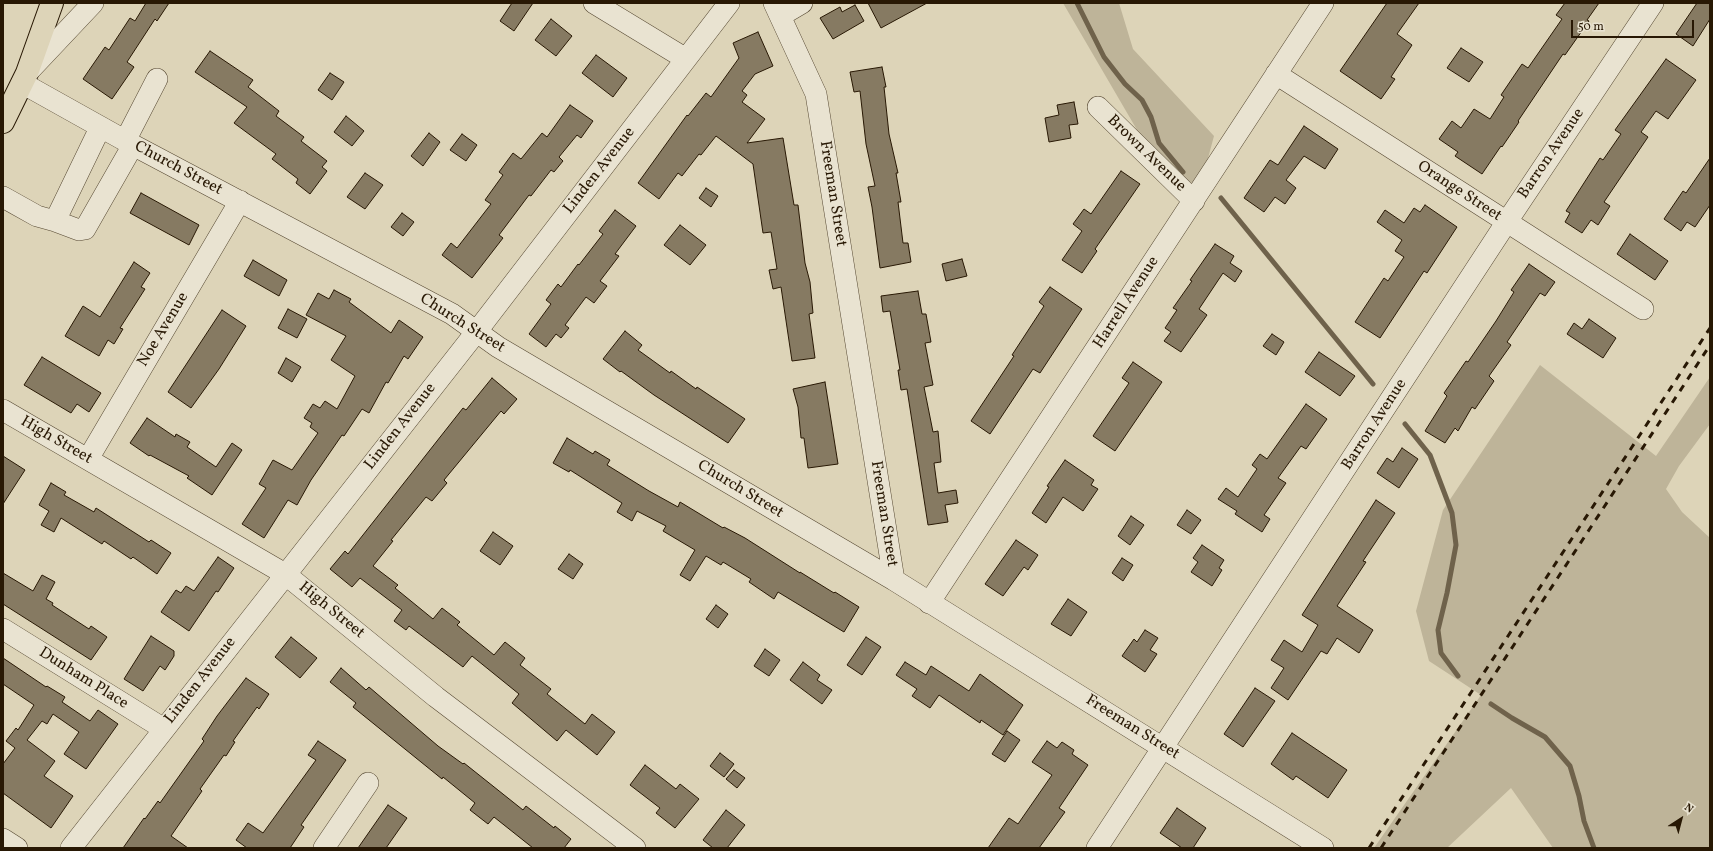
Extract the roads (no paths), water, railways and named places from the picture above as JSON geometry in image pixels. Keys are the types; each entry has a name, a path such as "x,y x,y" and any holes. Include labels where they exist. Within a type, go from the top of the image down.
{"main road":[{"path":"3,122 25,78 52,3"}],"street":[{"path":"25,78 93,3"},
{"path":"594,3 686,58"},
{"name":"Linden Avenue","path":"71,848 477,331 729,3"},
{"path":"777,10 802,3"},
{"name":"Harrell Avenue","path":"929,603 1323,3"},
{"name":"Barron Avenue","path":"1097,848 1506,223 1653,3"},
{"name":"Freeman Street","path":"777,10 816,94 894,580 1323,848"},
{"name":"Orange Street","path":"1276,74 1642,309"},
{"name":"Church Street","path":"25,78 100,128 452,314 505,351 894,580"},
{"path":"3,198 37,216 79,230 84,228 129,143 157,79"},
{"name":"Brown Avenue","path":"1098,107 1194,201"},
{"path":"55,221 100,128"},
{"name":"Noe Avenue","path":"88,459 240,201"},
{"name":"High Street","path":"3,410 285,574 436,697 635,848"},
{"name":"Dunham Place","path":"3,628 164,729"},
{"path":"324,848 368,783"},
{"path":"3,839 17,848"}],"waterway":[{"path":"1077,3 1104,57 1125,84 1142,100 1151,117 1159,143 1183,172"},
{"path":"1221,198 1373,384"},
{"path":"1405,424 1430,455 1452,513 1456,545 1438,630 1441,653 1458,676"},
{"path":"1491,704 1545,737 1570,766 1579,796 1584,821 1594,848"}],"railway":[{"path":"1369,848 1710,328"},
{"path":"1381,848 1710,345"}]}
